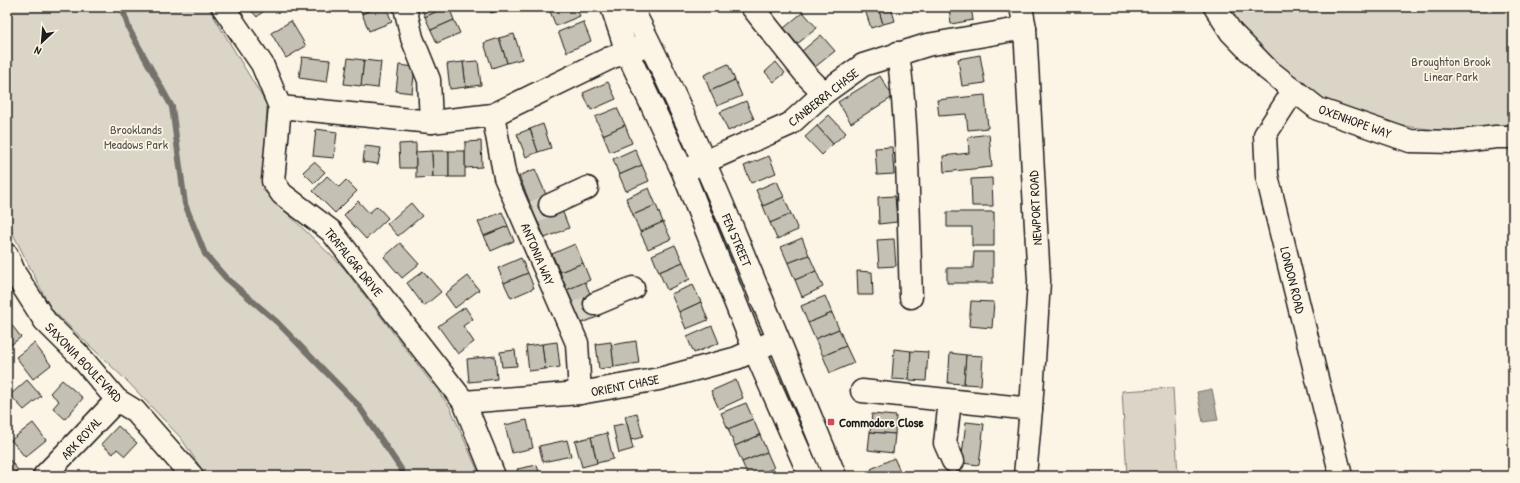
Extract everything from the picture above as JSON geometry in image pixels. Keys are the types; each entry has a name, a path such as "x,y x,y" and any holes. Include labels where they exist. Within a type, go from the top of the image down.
{"street":[{"name":"TRAFALGAR DRIVE","path":"223,7 262,64 280,107 273,181 282,194 331,230 464,402 494,476"},
{"path":"405,7 412,38 429,80 431,122"},
{"name":"FEN STREET","path":"612,7 627,52 683,172 755,350 810,476"},
{"name":"FEN STREET","path":"631,7 650,44 704,162 835,476"},
{"path":"752,7 807,76 824,93"},
{"name":"NEWPORT ROAD","path":"1022,7 1025,28 1039,281 1025,476"},
{"name":"OXENHOPE WAY","path":"1215,7 1231,32 1267,70 1318,109 1410,141 1454,142 1496,137 1513,137"},
{"name":"CANBERRA CHASE","path":"683,172 790,124 824,93 863,65 927,45 1025,28"},
{"path":"280,107 431,122 492,115 610,58 650,44"},
{"path":"898,53 903,103 911,297"},
{"name":"LONDON ROAD","path":"1294,90 1266,135 1267,176 1341,476"},
{"name":"ANTONIA WAY","path":"492,115 505,177 535,211 579,311 577,343 580,393"},
{"path":"535,211 587,188"},
{"name":"SAXONIA BOULEVARD","path":"7,255 15,274 45,321 78,355 117,400 135,411 192,476"},
{"path":"579,311 633,288"},
{"name":"ORIENT CHASE","path":"464,402 580,393 659,379 736,358 779,339"},
{"path":"862,391 1031,409"},
{"name":"ARK ROYAL","path":"44,476 117,400"},
{"path":"950,400 945,443 953,461"}],"green space":[{"name":"Brooklands Meadows Park","path":"7,7 208,7 267,105 263,190 343,267 450,407 480,476 206,476 181,438 127,381 51,309 7,222 11,172 7,163"},
{"name":"Broughton Brook Linear Park","path":"1227,7 1513,7 1513,124 1446,131 1387,124 1331,106 1284,72 1241,29"},
{"path":"1173,388 1178,476 1127,476 1122,391"}],"shaded area":[{"path":"1212,389 1218,420 1203,422 1197,392"}],"building":[{"path":"248,7 268,7 257,17"},
{"path":"359,7 377,7 362,14"},
{"path":"377,7 386,7 392,22 369,31 362,14"},
{"path":"421,7 436,7 438,11 425,17"},
{"path":"449,7 454,20 431,30 425,17"},
{"path":"489,7 509,7 491,13"},
{"path":"554,7 576,7 580,16 556,26 549,9"},
{"path":"864,7 878,7 883,24 871,28"},
{"path":"878,7 891,7 895,21 883,24"},
{"path":"949,7 971,7 973,20 951,24"},
{"path":"803,12 817,28 797,44 784,28"},
{"path":"454,20 460,33 437,43 431,30"},
{"path":"291,21 306,46 286,58 271,33"},
{"path":"583,22 591,41 567,52 558,32"},
{"path":"514,34 522,59 507,63 499,38"},
{"path":"821,35 835,51 815,67 802,51"},
{"path":"499,38 507,63 492,68 484,43"},
{"path":"980,55 985,83 962,86 958,59"},
{"path":"302,57 330,60 327,82 299,78"},
{"path":"348,58 364,60 361,86 344,84"},
{"path":"364,60 381,62 378,88 361,86"},
{"path":"478,61 481,85 466,87 463,62"},
{"path":"463,62 466,87 450,89 447,64"},
{"path":"776,62 785,73 774,82 765,72"},
{"path":"728,64 735,80 710,91 704,75"},
{"path":"399,65 415,67 412,93 396,91"},
{"path":"880,76 893,97 851,123 838,102"},
{"path":"735,80 742,96 717,106 710,91"},
{"path":"608,82 616,99 591,110 583,93"},
{"path":"985,95 988,128 968,130 966,114 939,116 937,100"},
{"path":"746,101 754,119 728,131 720,112"},
{"path":"617,108 625,125 603,135 595,117"},
{"path":"829,115 846,133 833,144 817,126"},
{"path":"543,124 551,148 538,152 530,129"},
{"path":"625,125 632,143 610,152 603,135"},
{"path":"817,126 833,144 822,155 805,137"},
{"path":"316,129 337,132 334,158 313,156"},
{"path":"530,129 538,152 526,157 517,134"},
{"path":"989,134 992,167 944,172 943,156 969,153 968,137"},
{"path":"481,141 482,167 465,168 465,142"},
{"path":"416,143 416,168 400,168 399,144"},
{"path":"365,146 381,148 378,164 363,162"},
{"path":"892,147 894,174 877,175 875,148"},
{"path":"635,149 642,165 619,175 613,159"},
{"path":"432,151 433,177 416,178 416,152"},
{"path":"432,151 449,151 449,177 433,177"},
{"path":"449,151 465,151 465,177 449,177"},
{"path":"769,156 776,173 751,183 744,166"},
{"path":"314,162 325,172 314,183 303,172"},
{"path":"642,165 649,181 626,191 619,175"},
{"path":"535,169 554,213 537,220 519,176"},
{"path":"327,176 339,187 346,180 357,191 335,213 313,191"},
{"path":"992,178 993,206 972,206 971,179"},
{"path":"777,181 784,197 763,206 756,190"},
{"path":"649,188 656,205 633,215 626,198"},
{"path":"895,196 897,222 879,224 878,197"},
{"path":"784,197 791,214 770,223 763,206"},
{"path":"358,201 369,213 377,206 388,218 366,239 344,215"},
{"path":"411,203 422,216 398,236 387,224"},
{"path":"656,205 663,222 640,232 633,215"},
{"path":"562,210 569,228 545,238 537,220"},
{"path":"502,212 508,226 484,236 478,222"},
{"path":"947,212 994,212 994,246 972,246 972,227 947,227"},
{"path":"791,214 798,230 777,239 770,223"},
{"path":"663,222 671,239 648,249 640,232"},
{"path":"508,226 514,241 491,251 484,236"},
{"path":"802,238 809,255 788,263 781,247"},
{"path":"894,239 896,266 879,267 877,240"},
{"path":"400,243 419,264 402,278 384,257"},
{"path":"575,244 583,263 560,272 552,254"},
{"path":"675,245 683,262 659,272 652,255"},
{"path":"974,252 993,252 993,283 947,283 947,268 973,268"},
{"path":"809,255 816,271 795,280 788,263"},
{"path":"521,258 528,273 504,283 498,268"},
{"path":"683,262 690,279 667,290 659,272"},
{"path":"583,263 590,280 567,290 560,272"},
{"path":"423,271 441,292 424,306 407,283"},
{"path":"816,271 823,287 802,297 795,280"},
{"path":"857,271 872,272 873,295 858,295"},
{"path":"528,273 534,288 511,298 504,283"},
{"path":"468,276 479,290 455,308 445,294"},
{"path":"585,282 600,316 582,323 567,290"},
{"path":"693,285 701,302 679,312 671,294"},
{"path":"825,296 832,313 808,323 801,306"},
{"path":"971,301 994,302 992,328 969,326"},
{"path":"701,302 708,320 686,329 679,312"},
{"path":"465,307 473,319 463,326 474,342 458,354 438,326"},
{"path":"832,313 839,329 815,339 808,323"},
{"path":"7,319 21,337 7,348"},
{"path":"712,326 719,343 694,353 687,337"},
{"path":"839,329 846,346 823,356 815,339"},
{"path":"636,341 639,363 614,367 611,345"},
{"path":"557,342 560,367 545,369 542,344"},
{"path":"611,342 614,367 599,369 596,344"},
{"path":"34,343 51,365 33,379 16,357"},
{"path":"542,344 545,369 529,371 526,346"},
{"path":"846,346 854,363 830,373 823,356"},
{"path":"894,349 911,351 909,380 892,379"},
{"path":"515,350 517,366 502,367 500,352"},
{"path":"911,351 928,352 926,381 909,380"},
{"path":"950,353 966,355 964,384 948,383"},
{"path":"966,355 983,356 981,385 964,384"},
{"path":"495,356 497,379 469,382 467,359"},
{"path":"27,380 41,396 24,410 10,395"},
{"path":"62,380 83,398 65,419 53,408 59,401 50,393"},
{"path":"736,380 743,398 719,409 711,391"},
{"path":"746,403 753,419 728,429 721,413"},
{"path":"637,413 643,437 631,440 625,416"},
{"path":"872,414 896,416 895,434 870,432"},
{"path":"753,419 760,435 735,446 728,429"},
{"path":"527,420 533,448 512,453 505,425"},
{"path":"966,422 984,424 979,465 961,463"},
{"path":"33,423 46,440 25,457 11,440"},
{"path":"627,423 633,449 619,453 613,426"},
{"path":"118,426 137,443 125,456 117,449 113,454 101,444"},
{"path":"870,432 895,434 893,453 868,450"},
{"path":"607,433 613,459 597,463 591,437"},
{"path":"760,435 767,452 742,462 735,446"},
{"path":"591,437 597,463 582,467 575,441"},
{"path":"567,440 571,456 543,462 539,446"},
{"path":"767,452 774,468 756,476 748,476 742,462"},
{"path":"7,457 18,470 10,476 7,476"},
{"path":"894,458 902,475 874,476 871,469"},
{"path":"537,465 540,476 519,476 517,469"},
{"path":"708,471 710,476 697,476"},
{"path":"772,472 773,476 762,476"}],"waterway":[{"path":"122,7 129,29 172,107 185,204 205,254 226,278 277,322 358,405 401,469 403,476"}],"tunnel":[{"path":"534,212 550,205"},
{"path":"577,312 595,304"}],"place":[{"name":"Commodore Close","path":"831,422"}]}
